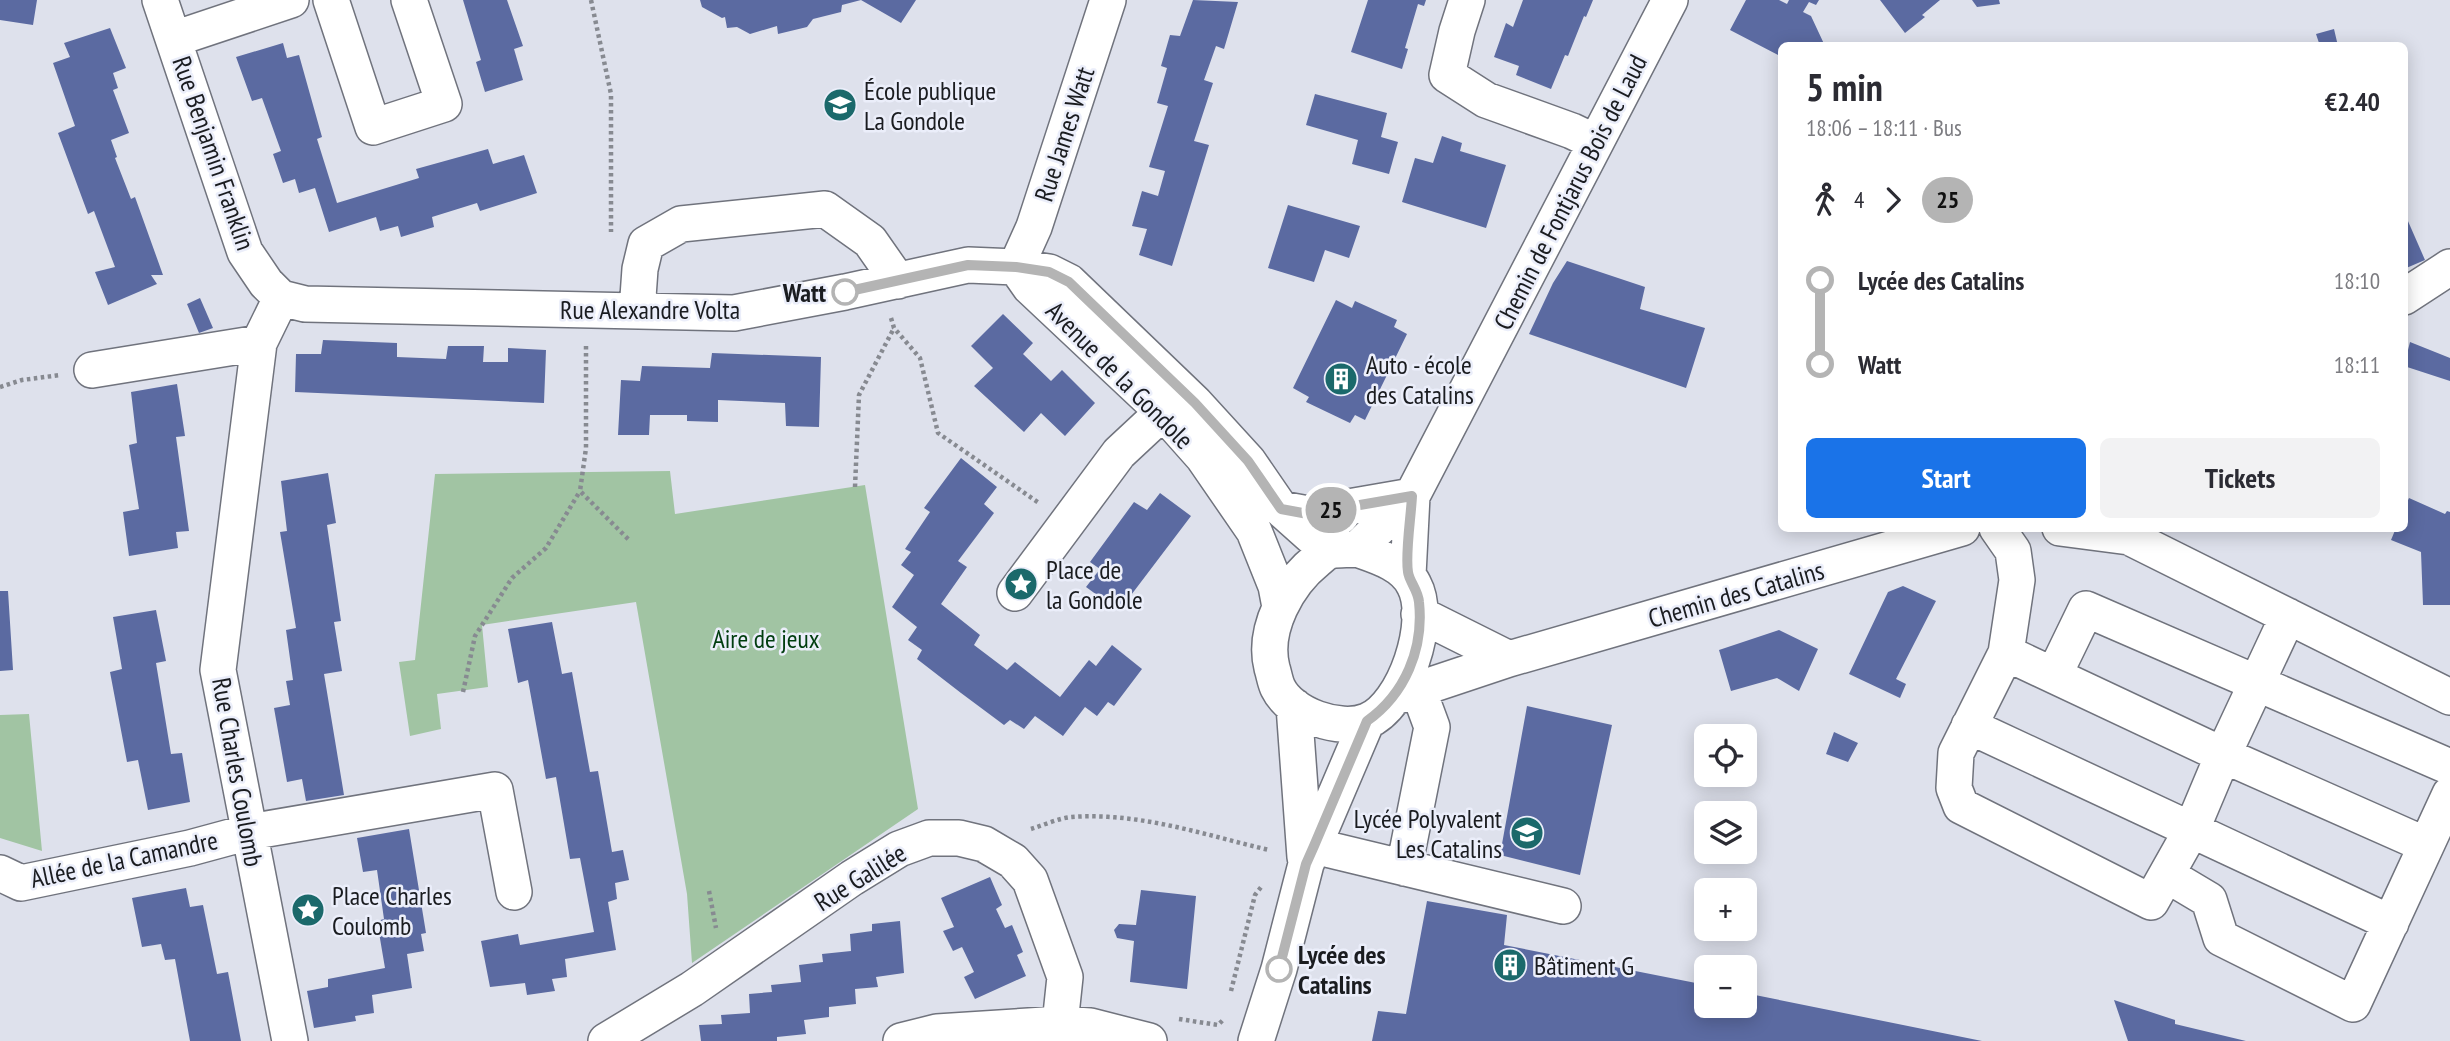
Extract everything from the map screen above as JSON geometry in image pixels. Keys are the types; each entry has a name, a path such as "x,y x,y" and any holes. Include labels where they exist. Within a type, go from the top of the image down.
{"street":[{"name":"Rue Benjamin Franklin","path":"160,0 245,252 266,283 281,298"},
{"path":"174,39 291,0"},
{"path":"331,0 373,127 444,104 409,0"},
{"name":"Rue James Watt","path":"1016,267 1028,243 1108,0"},
{"path":"1468,0 1457,31 1447,75 1486,100 1595,142"},
{"name":"Chemin de Fontjarus Bois de Laud","path":"1412,496 1670,0"},
{"path":"637,311 640,269 646,244 681,224 825,209 870,241 890,282"},
{"name":"Rue Alexandre Volta","path":"281,298 305,304 734,313 968,265 1016,267"},
{"name":"Avenue de la Gondole","path":"1016,267 1031,287 1163,412 1203,457 1254,531 1276,586 1280,607"},
{"name":"Avenue de la Gondole","path":"1016,267 1049,272 1069,282 1195,403 1248,461 1281,509 1342,550"},
{"path":"2408,294 2450,267"},
{"name":"Rue Charles Coulomb","path":"281,298 258,344 218,670 290,1041"},
{"path":"92,370 258,344"},
{"path":"1015,593 1119,453 1163,412"},
{"path":"1281,509 1308,514 1412,496"},
{"path":"1367,721 1326,723 1294,706 1279,690 1271,663 1272,638 1280,607 1306,569 1342,550 1412,496"},
{"path":"1408,575 1412,496"},
{"name":"Chemin des Catalins","path":"1407,693 1510,659 1948,532"},
{"path":"2000,532 2013,551 2017,580 2006,653 1956,753 1954,788 1961,806 2151,902 2191,831 2288,616"},
{"path":"2127,533 2450,697"},
{"path":"1342,550 1383,558 1408,575 1416,587 1419,630 1407,674 1407,693 1432,727 1404,868"},
{"path":"2054,675 2086,609 2450,767"},
{"path":"1419,614 1510,659"},
{"path":"2006,653 2223,755 2427,845"},
{"path":"1298,854 1367,721 1407,693"},
{"path":"1256,1041 1279,969 1298,854 1294,706"},
{"path":"1969,726 2391,923"},
{"path":"249,832 495,790 513,892"},
{"path":"2167,875 2209,900 2221,938 2353,1004 2450,794"},
{"name":"Allée de la Camandre","path":"0,873 21,883 190,848 249,832"},
{"name":"Rue Galilée","path":"606,1041 692,989 899,849 929,838 959,838 984,844 1013,861 1030,880 1065,977 1060,1033"},
{"path":"1298,854 1404,868 1563,906"},
{"path":"901,1041 937,1032 1060,1033 1090,1026 1149,1041"}],"path":[{"path":"591,0 611,94 611,242"},
{"path":"855,487 859,395 894,328 890,282"},
{"path":"463,692 475,636 512,578 546,548 580,491 586,448 586,310"},
{"path":"894,328 920,358 938,433 1067,523"},
{"path":"0,387 22,380 92,370"},
{"path":"580,491 630,541"},
{"path":"984,844 1070,817 1110,818 1154,823 1298,854"},
{"path":"1230,994 1255,895 1263,884"},
{"path":"1177,1019 1218,1025 1224,1019"}],"green space":[{"name":"Aire de jeux","path":"670,471 675,514 865,485 918,809 692,963 687,894 636,602 482,625 488,687 437,694 441,729 410,736 399,662 415,660 435,474"},
{"path":"29,714 42,851 0,838 0,715"}],"building":[{"path":"0,0 37,0 33,25 0,20"},
{"path":"463,0 507,0 523,46 514,49 523,80 485,92 476,62 481,60"},
{"path":"700,0 861,0 842,5 841,12 813,19 807,27 778,34 777,26 750,34 737,27 727,28 725,17 722,18 702,7"},
{"path":"861,0 916,0 901,23"},
{"path":"1193,0 1238,2 1224,49 1216,46 1204,80 1213,83 1194,141 1209,145 1172,266 1139,255 1147,229 1132,226 1142,191 1158,196 1165,171 1149,167 1168,106 1157,103 1167,68 1161,66 1170,35 1180,36"},
{"path":"1368,0 1426,0 1424,6 1418,4 1405,48 1408,49 1402,69 1351,52"},
{"path":"1523,0 1593,0 1551,89 1516,75 1519,66 1494,57 1506,23 1513,27"},
{"path":"1746,0 1779,0 1787,4 1789,0 1819,0 1816,5 1809,2 1803,12 1811,16 1823,42 1778,42 1778,55 1730,30"},
{"path":"1880,0 1940,0 1905,33"},
{"path":"1972,0 1999,0 2000,4 1977,7"},
{"path":"110,28 126,68 113,73 118,88 113,90 129,133 111,140 117,157 115,158 131,199 135,197 163,275 151,275 157,284 108,305 95,272 115,267 94,211 88,214 58,133 75,126 53,63 70,57 64,43"},
{"path":"2334,29 2337,42 2319,42 2316,34"},
{"path":"283,43 287,58 299,55 322,137 317,139 337,203 419,178 416,169 488,149 493,164 524,155 537,193 480,211 477,203 432,217 434,227 401,237 398,226 380,231 376,217 329,232 315,188 299,193 295,179 283,183 273,154 281,151 262,98 252,101 236,57"},
{"path":"1315,94 1387,113 1381,137 1398,142 1389,174 1352,164 1358,140 1306,125"},
{"path":"1442,136 1462,143 1460,151 1506,165 1486,228 1402,202 1415,158 1433,163"},
{"path":"1288,205 1360,226 1349,258 1325,250 1314,282 1268,268"},
{"path":"2408,221 2425,260 2408,267"},
{"path":"1567,261 1645,287 1640,309 1705,328 1686,388 1529,334 1553,283"},
{"path":"200,298 213,328 199,333 187,304"},
{"path":"1336,300 1352,308 1355,301 1397,320 1394,327 1407,334 1365,420 1355,415 1350,423 1306,402 1309,397 1293,388"},
{"path":"1003,314 1033,343 1023,354 1051,381 1062,370 1095,403 1065,436 1041,413 1024,432 974,386 993,368 971,346"},
{"path":"323,340 397,343 397,357 446,359 448,346 484,346 483,362 508,362 508,348 546,350 544,403 295,392 296,354 321,354"},
{"path":"2410,342 2450,358 2450,381 2408,367"},
{"path":"712,353 821,357 819,427 786,426 785,403 718,400 718,422 687,421 687,415 650,415 649,435 618,435 621,380 640,381 642,366 710,368"},
{"path":"177,384 185,436 176,437 189,531 176,532 178,548 129,556 123,512 139,509 129,445 137,443 131,392"},
{"path":"961,458 997,487 984,504 994,513 958,561 967,567 941,604 980,635 974,645 1007,670 1015,662 1060,697 1089,660 1096,666 1112,645 1142,669 1114,706 1108,702 1097,716 1085,707 1063,736 1035,716 1024,729 1010,720 1004,725 961,693 917,659 922,650 908,640 917,627 892,607 914,575 901,565 911,552 905,549 930,512 924,508"},
{"path":"328,473 336,523 327,525 341,621 334,622 342,671 324,674 344,795 306,801 302,779 287,782 274,708 290,705 286,681 293,680 286,630 296,628 280,532 287,531 281,481"},
{"path":"1160,493 1191,516 1119,611 1086,587 1100,569 1090,562 1134,502 1147,510"},
{"path":"2409,498 2445,514 2450,512 2450,605 2423,605 2421,552 2391,540 2394,532 2408,532"},
{"path":"1903,586 1936,601 1896,679 1906,684 1900,698 1849,674 1888,592"},
{"path":"0,591 8,591 13,670 0,671"},
{"path":"156,610 166,661 156,663 171,754 182,753 190,802 148,810 138,760 127,762 110,672 122,669 113,617"},
{"path":"552,622 562,674 572,672 590,772 598,771 612,852 623,850 629,880 615,883 617,899 608,902 616,950 565,959 567,977 552,979 555,991 527,995 525,983 490,987 481,941 518,934 520,945 594,932 580,858 570,859 556,777 546,779 528,680 518,683 508,629"},
{"path":"1779,630 1818,649 1799,691 1777,678 1731,691 1719,650"},
{"path":"1527,706 1612,725 1580,875 1500,855"},
{"path":"1834,732 1858,743 1848,762 1826,754"},
{"path":"409,829 426,933 421,934 424,951 407,954 412,988 372,995 374,1013 355,1016 356,1021 314,1028 307,991 328,987 328,979 385,968 377,921 384,919 377,870 363,872 357,838"},
{"path":"990,877 1002,905 996,909 1005,928 1012,925 1023,952 1017,955 1026,976 975,999 964,977 974,972 962,947 953,951 943,931 954,927 941,898"},
{"path":"186,888 190,907 203,905 217,974 228,972 241,1041 190,1041 175,959 165,960 161,944 142,947 132,898"},
{"path":"1141,890 1196,896 1187,989 1130,982 1134,941 1117,938 1114,930 1119,924 1136,925"},
{"name":"Bâtiment G","path":"1427,901 1507,915 1504,945 1694,983 1694,1018 1757,1018 1757,995 1982,1041 1372,1041 1378,1011 1406,1014"},
{"path":"900,921 904,973 876,977 878,987 855,989 856,1004 829,1007 829,1017 804,1020 806,1034 777,1037 777,1041 701,1041 699,1025 722,1024 721,1015 750,1013 749,994 772,992 771,985 801,982 799,965 823,962 822,954 851,951 850,934 872,931 872,924"},
{"path":"2114,1000 2175,1020 2175,1024 2246,1041 2128,1041"}],"bus line":[{"name":"25","path":"845,292 968,265 1016,267 1049,272 1069,282 1195,403 1248,461 1281,509 1308,514 1412,496 1408,575 1416,587 1419,602 1419,630 1415,651 1395,697 1367,721 1306,864 1279,969"}],"place":[{"name":"École publique La Gondole","path":"840,105"},
{"name":"Watt","path":"845,292"},
{"name":"Auto - école des Catalins","path":"1341,379"},
{"name":"Place de la Gondole","path":"1021,584"},
{"name":"Lycée Polyvalent Les Catalins","path":"1527,833"},
{"name":"Place Charles Coulomb","path":"308,910"},
{"name":"Bâtiment G","path":"1510,965"},
{"name":"Lycée des Catalins","path":"1279,969"}]}
